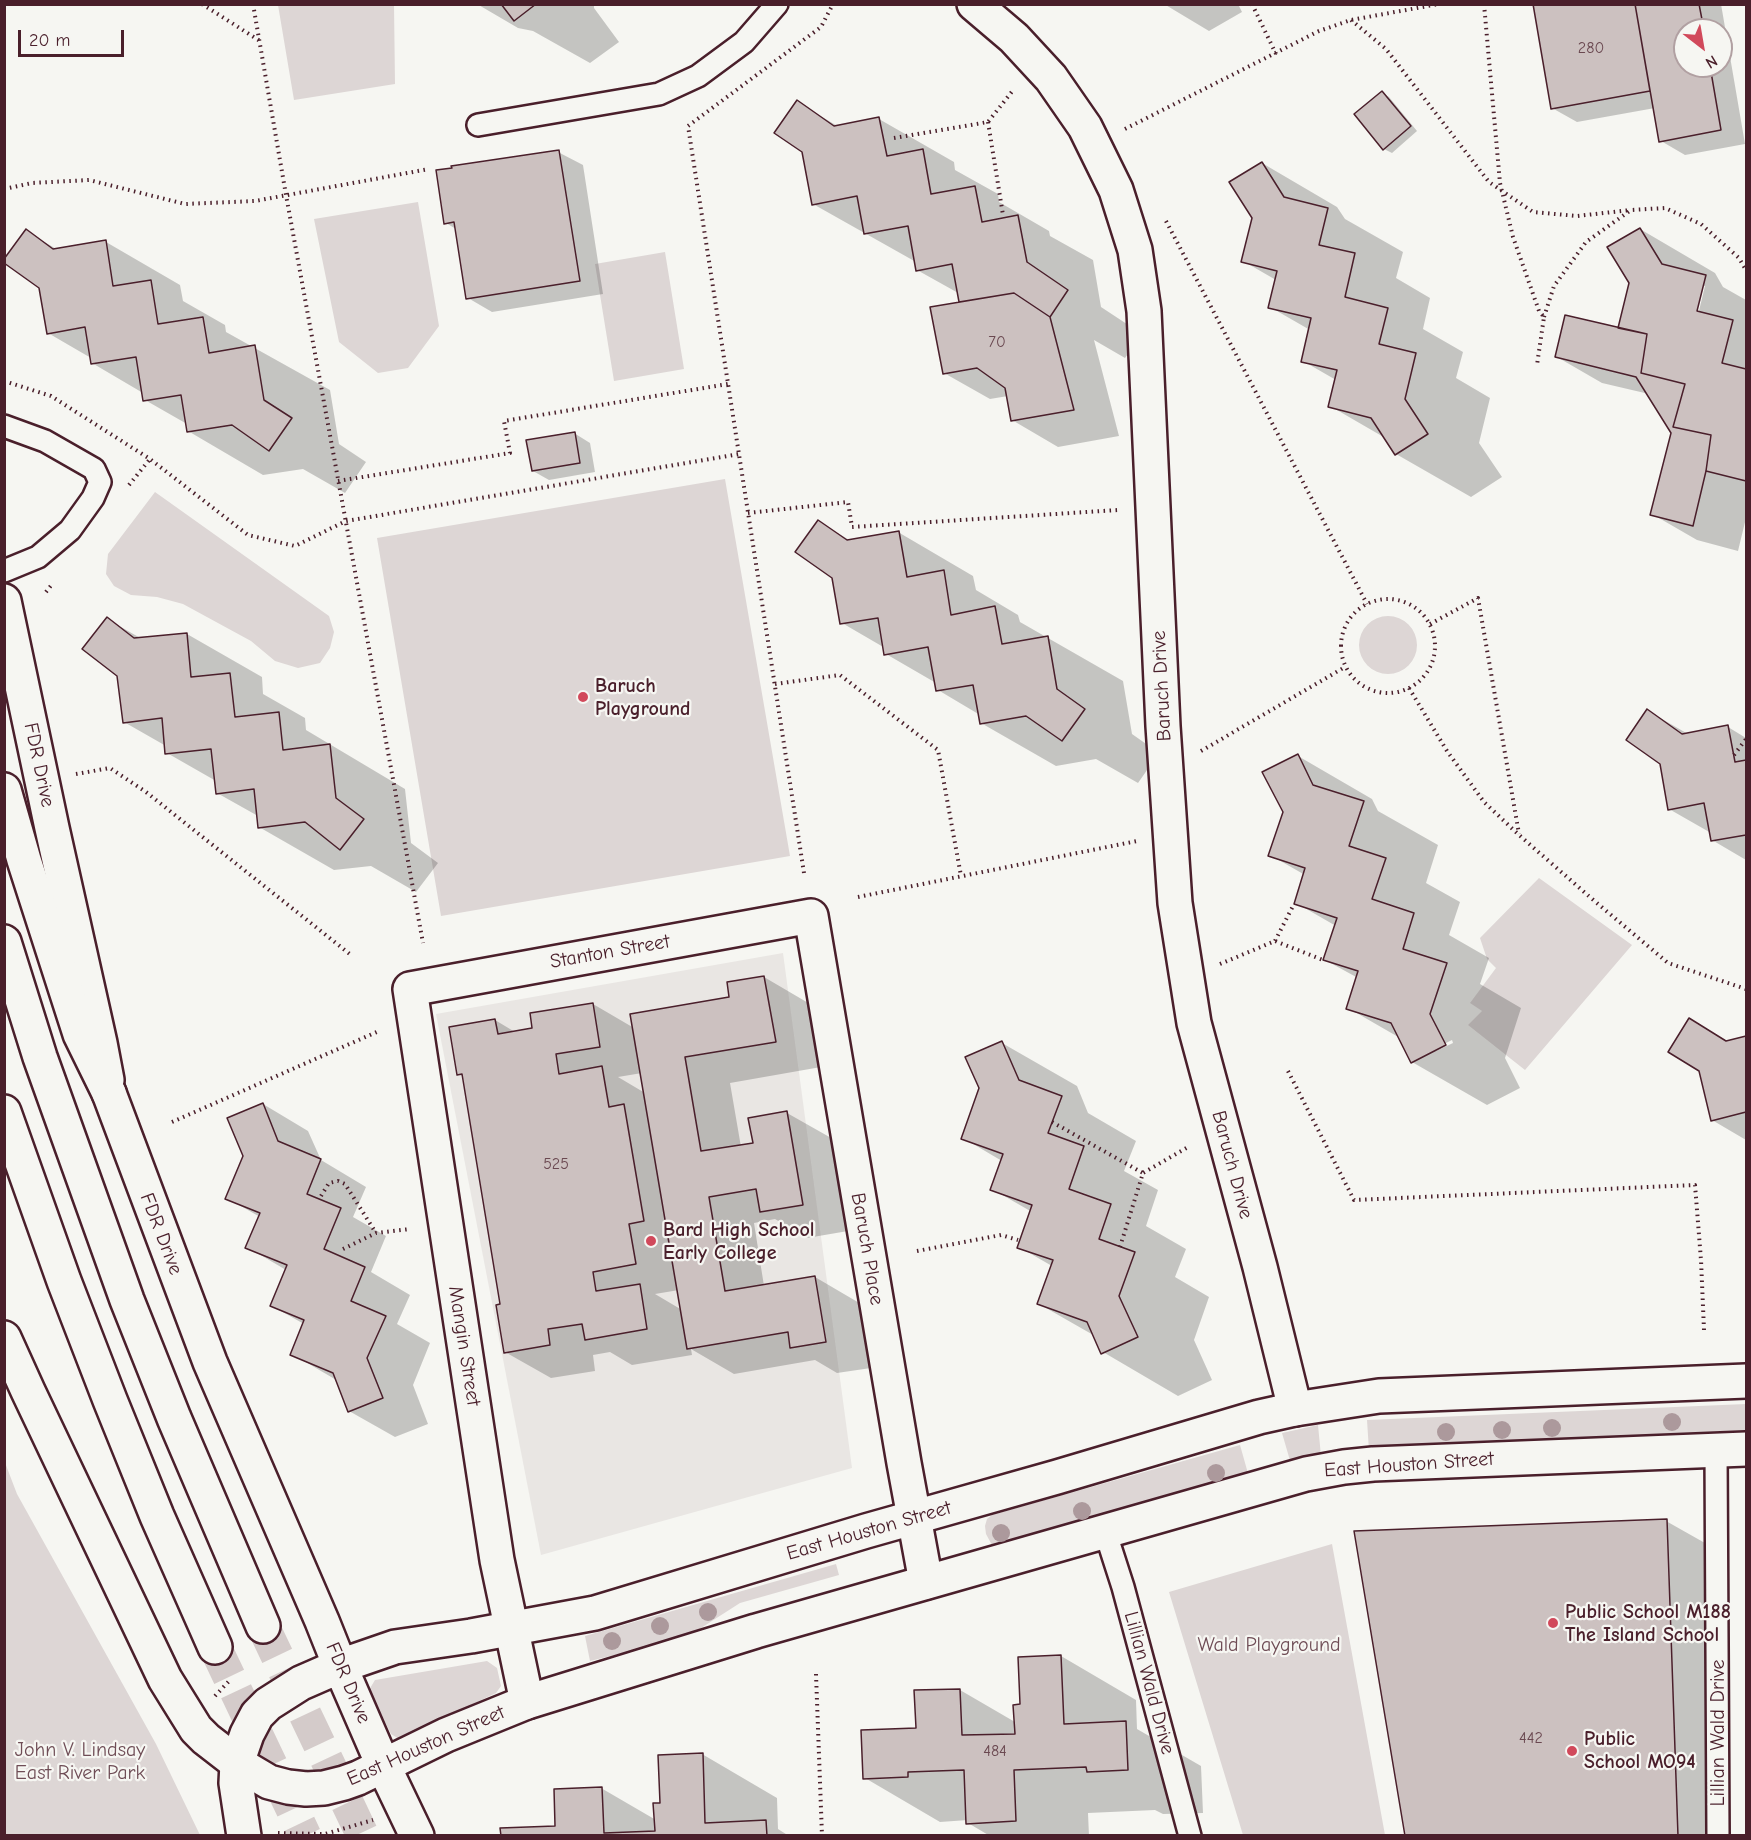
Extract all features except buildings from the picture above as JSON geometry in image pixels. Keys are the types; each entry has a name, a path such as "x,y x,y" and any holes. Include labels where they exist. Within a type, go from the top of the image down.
{"main road":[{"name":"Baruch Drive","path":"974,4 1014,38 1051,78 1085,127 1116,190 1135,250 1144,310 1175,903 1194,1023 1260,1267 1295,1408"},
{"name":"FDR Drive","path":"4,601 109,1093 210,1362 383,1765 417,1836"},
{"path":"4,790 80,1034 109,1093"},
{"name":"Stanton Street","path":"410,988 811,916"},
{"name":"Baruch Place","path":"811,916 926,1582"},
{"path":"4,942 44,1068 127,1300 174,1418 263,1626"},
{"name":"Mangin Street","path":"410,988 497,1560 527,1702"},
{"path":"4,1112 64,1281 106,1389 157,1516 215,1647"},
{"path":"4,1338 165,1679 196,1729 237,1763 236,1783 259,1834"},
{"name":"East Houston Street","path":"1731,1450 1344,1467 1306,1474 756,1631 527,1702 454,1731 344,1784 306,1789 288,1787 268,1782 237,1763 247,1734 257,1715 268,1704 301,1683 340,1666 395,1647 595,1613 913,1517 1259,1417 1295,1408 1379,1396 1746,1382"}],"lane":[{"path":"478,125 659,94 698,76 744,42 777,4"},
{"path":"4,426 45,441 94,469 100,482 93,498 70,530 38,557 4,571"},
{"name":"Lillian Wald Drive","path":"1718,1836 1731,1450"},
{"name":"Lillian Wald Drive","path":"1105,1531 1123,1587 1190,1836"}],"path":[{"path":"202,4 260,41"},
{"path":"253,4 423,943"},
{"path":"804,873 688,126 821,27 833,4"},
{"path":"1252,4 1276,54"},
{"path":"1094,145 1319,31 1351,20 1439,4"},
{"path":"1484,4 1502,190 1513,237 1539,311 1544,317"},
{"path":"1351,20 1386,49 1489,182 1533,212 1577,216 1665,208 1701,224 1739,258 1746,270"},
{"path":"894,138 988,122 1014,88"},
{"path":"988,122 1003,214"},
{"path":"4,189 32,183 89,180 185,204 255,201 429,169"},
{"path":"1537,365 1544,317 1554,286 1586,242 1631,210"},
{"path":"1166,221 1367,604"},
{"path":"4,381 51,396 150,459 248,535 295,546 346,521 739,454"},
{"path":"338,481 510,453 504,421 728,384"},
{"path":"748,513 848,502 852,527 1153,508"},
{"path":"1430,624 1478,598 1519,835"},
{"path":"1380,599 1395,599 1415,608 1430,624 1434,638 1434,653 1430,667 1421,679 1409,688 1395,692 1380,692 1366,688 1354,679 1346,667 1341,653 1341,639 1346,624 1367,604 1380,599"},
{"path":"1201,751 1346,667"},
{"path":"775,684 840,675 938,750 961,876"},
{"path":"1409,688 1447,751 1484,802 1519,835 1668,963 1746,989"},
{"path":"1734,756 1746,740"},
{"path":"75,774 110,768 146,792 351,955"},
{"path":"858,897 1171,835"},
{"path":"1217,966 1275,941 1294,904"},
{"path":"1275,941 1323,960"},
{"path":"172,1122 379,1031"},
{"path":"1288,1071 1354,1200 1695,1185 1704,1330"},
{"path":"1052,1122 1143,1173"},
{"path":"1120,1246 1143,1173 1190,1146"},
{"path":"321,1196 329,1183 338,1181 345,1184 376,1233"},
{"path":"343,1249 376,1233 410,1229"},
{"path":"917,1251 1001,1235 1018,1240"},
{"path":"213,1699 237,1672"},
{"path":"816,1674 822,1836"},
{"path":"259,1834 325,1834 376,1820"}],"shaded area":[{"name":"Bard High School Early College","path":"783,953 852,1468 541,1555 436,1014"}],"green space":[{"path":"278,5 394,5 395,84 294,100"},
{"path":"418,202 439,326 408,368 378,373 339,342 314,219"},
{"path":"665,252 684,369 614,381 595,264"},
{"name":"Baruch Playground","path":"725,479 790,856 441,916 377,538"},
{"path":"155,492 329,616 334,632 330,648 320,663 298,668 275,661 251,641 183,604 157,597 131,595 114,586 106,574 108,554"},
{"path":"1388,616 1399,618 1412,629 1417,645 1415,656 1404,669 1388,674 1377,672 1364,661 1359,645 1361,634 1372,621"},
{"path":"1539,878 1632,945 1525,1070 1468,1025 1482,1011 1470,1003 1496,968 1487,959 1480,938"},
{"path":"1746,1404 1746,1436 1369,1451 1367,1420"},
{"path":"1318,1425 1321,1456 1291,1464 1282,1433"},
{"path":"1240,1445 1249,1477 993,1547 986,1534 987,1519 992,1515"},
{"name":"John V. Lindsay East River Park","path":"4,1460 17,1494 156,1744 200,1835 5,1835"},
{"name":"Wald Playground","path":"1332,1544 1385,1835 1243,1835 1169,1592"},
{"path":"836,1564 839,1575 740,1603 687,1637 590,1661 585,1636"},
{"path":"487,1661 497,1668 501,1686 496,1693 399,1739 391,1734 369,1690 375,1680"}],"tunnel":[{"path":"263,1626 363,1836"},
{"path":"215,1647 305,1836"}],"place":[{"name":"Baruch Playground","path":"583,697"},
{"name":"Bard High School Early College","path":"651,1241"},
{"name":"Public School M188 The Island School","path":"1553,1623"},
{"name":"Public School MO94","path":"1572,1751"}]}
